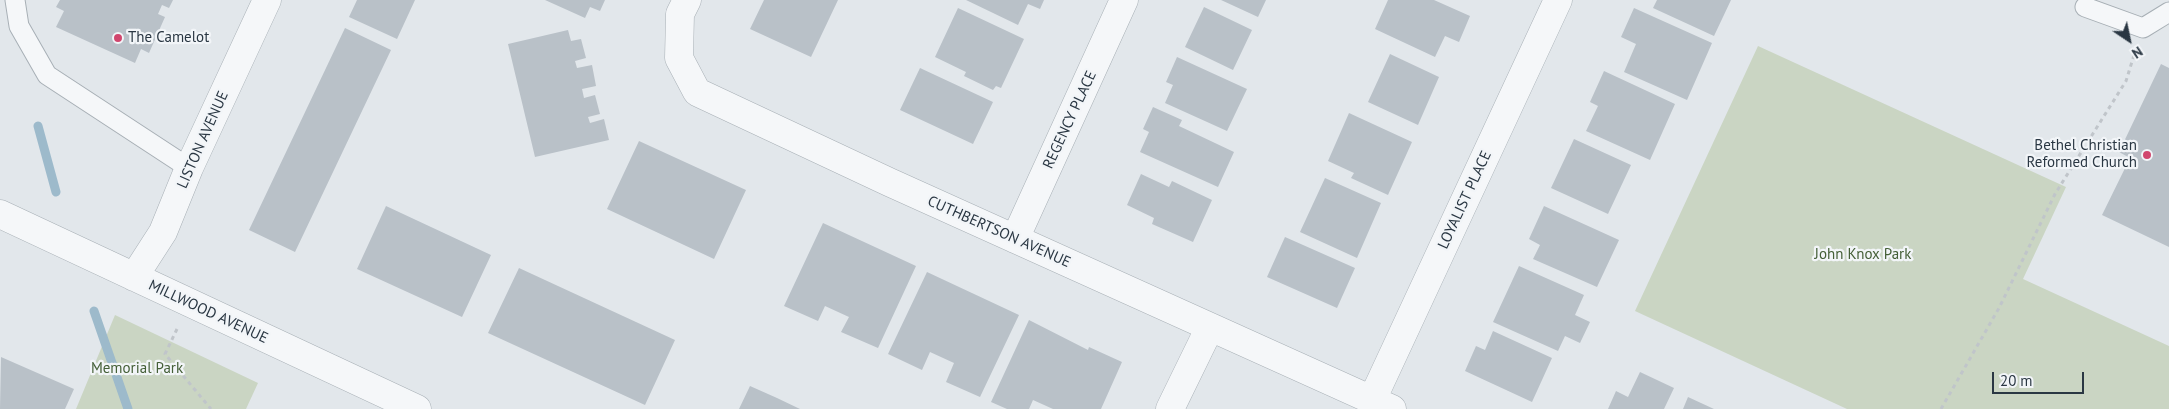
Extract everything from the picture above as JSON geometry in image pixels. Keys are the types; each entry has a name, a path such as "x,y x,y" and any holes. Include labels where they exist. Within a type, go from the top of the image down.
{"street":[{"name":"LISTON AVENUE","path":"134,278 163,232 189,168 267,0"},
{"name":"CUTHBERTSON AVENUE","path":"687,0 680,14 679,58 697,92 1015,239 1382,404"},
{"name":"REGENCY PLACE","path":"1015,239 1124,0"},
{"name":"LOYALIST PLACE","path":"1382,404 1558,0"},
{"name":"MILLWOOD AVENUE","path":"0,214 417,409"},
{"path":"1170,409 1210,327"}],"lane":[{"path":"15,0 19,26 47,75 189,168"},
{"path":"2085,7 2143,28 2169,12"}],"path":[{"path":"1941,409 1999,308 2055,194 2126,81 2143,28"},
{"path":"190,303 165,354 211,409"}],"green space":[{"name":"John Knox Park","path":"1758,46 2066,187 2023,279 2169,346 2169,409 1847,409 1635,311"},
{"name":"Memorial Park","path":"115,315 258,383 246,409 76,409"}],"building":[{"name":"The Camelot","path":"60,0 173,0 169,8 162,5 158,14 165,17 149,53 141,49 135,63 56,27 64,11 56,7"},
{"path":"357,0 415,0 397,39 349,17"},
{"path":"545,0 605,0 600,11 590,7 585,18"},
{"path":"764,0 838,0 811,57 750,29"},
{"path":"966,0 1044,0 1040,9 1028,4 1018,25"},
{"path":"1221,0 1266,0 1258,17"},
{"path":"1388,0 1434,0 1470,16 1459,42 1445,36 1435,57 1375,29"},
{"path":"1657,0 1731,0 1714,36 1653,8"},
{"path":"1204,7 1252,30 1233,70 1185,47"},
{"path":"958,8 1024,39 1001,88 996,86 993,90 964,76 966,72 935,57"},
{"path":"1634,8 1712,43 1687,100 1624,72 1636,44 1621,37"},
{"path":"345,28 391,50 295,252 249,230"},
{"path":"568,30 571,41 581,39 586,58 575,61 577,68 592,65 596,86 582,89 584,98 595,95 600,114 588,117 590,123 604,119 609,140 535,157 508,44"},
{"path":"1390,54 1439,77 1418,125 1368,102"},
{"path":"1177,57 1247,89 1227,131 1165,103 1173,85 1166,82"},
{"name":"Bethel Christian Reformed Church","path":"2161,64 2169,68 2169,247 2102,215 2130,158 2119,152"},
{"path":"920,68 993,102 973,144 900,110"},
{"path":"1604,71 1675,104 1650,160 1586,131 1598,106 1590,102"},
{"path":"1153,107 1182,120 1179,126 1234,152 1218,187 1140,152 1149,132 1143,129"},
{"path":"1349,113 1412,142 1388,195 1351,178 1354,173 1328,161"},
{"path":"1574,139 1631,165 1608,214 1551,188"},
{"path":"639,141 746,190 714,259 607,209"},
{"path":"1141,174 1169,187 1172,181 1212,200 1193,242 1152,224 1154,218 1127,205"},
{"path":"1325,178 1381,203 1357,258 1300,232"},
{"path":"386,206 491,255 462,317 357,269"},
{"path":"1544,206 1619,240 1597,287 1533,259 1540,245 1529,239"},
{"path":"823,223 916,266 878,348 841,332 849,317 825,306 818,321 784,306"},
{"path":"1285,237 1355,268 1337,308 1267,277"},
{"path":"1519,266 1584,295 1575,315 1590,322 1580,343 1565,336 1558,351 1493,322"},
{"path":"519,268 675,340 645,405 488,333"},
{"path":"927,272 1019,315 980,397 946,382 954,363 930,352 922,370 888,354"},
{"path":"1029,320 1088,350 1089,347 1122,362 1101,409 1053,409 1033,400 1029,409 1007,409 991,402"},
{"path":"1493,331 1552,358 1532,402 1465,371 1476,346 1485,350"},
{"path":"1,357 74,389 65,409 0,409"},
{"path":"1640,372 1674,388 1664,409 1608,409 1616,391 1628,397"},
{"path":"750,386 777,398 800,409 739,409"},
{"path":"1688,397 1714,409 1683,409"}],"waterway":[{"path":"38,126 56,192"},
{"path":"94,311 128,409"}],"place":[{"name":"The Camelot","path":"118,38"},
{"name":"Bethel Christian Reformed Church","path":"2147,155"}]}
